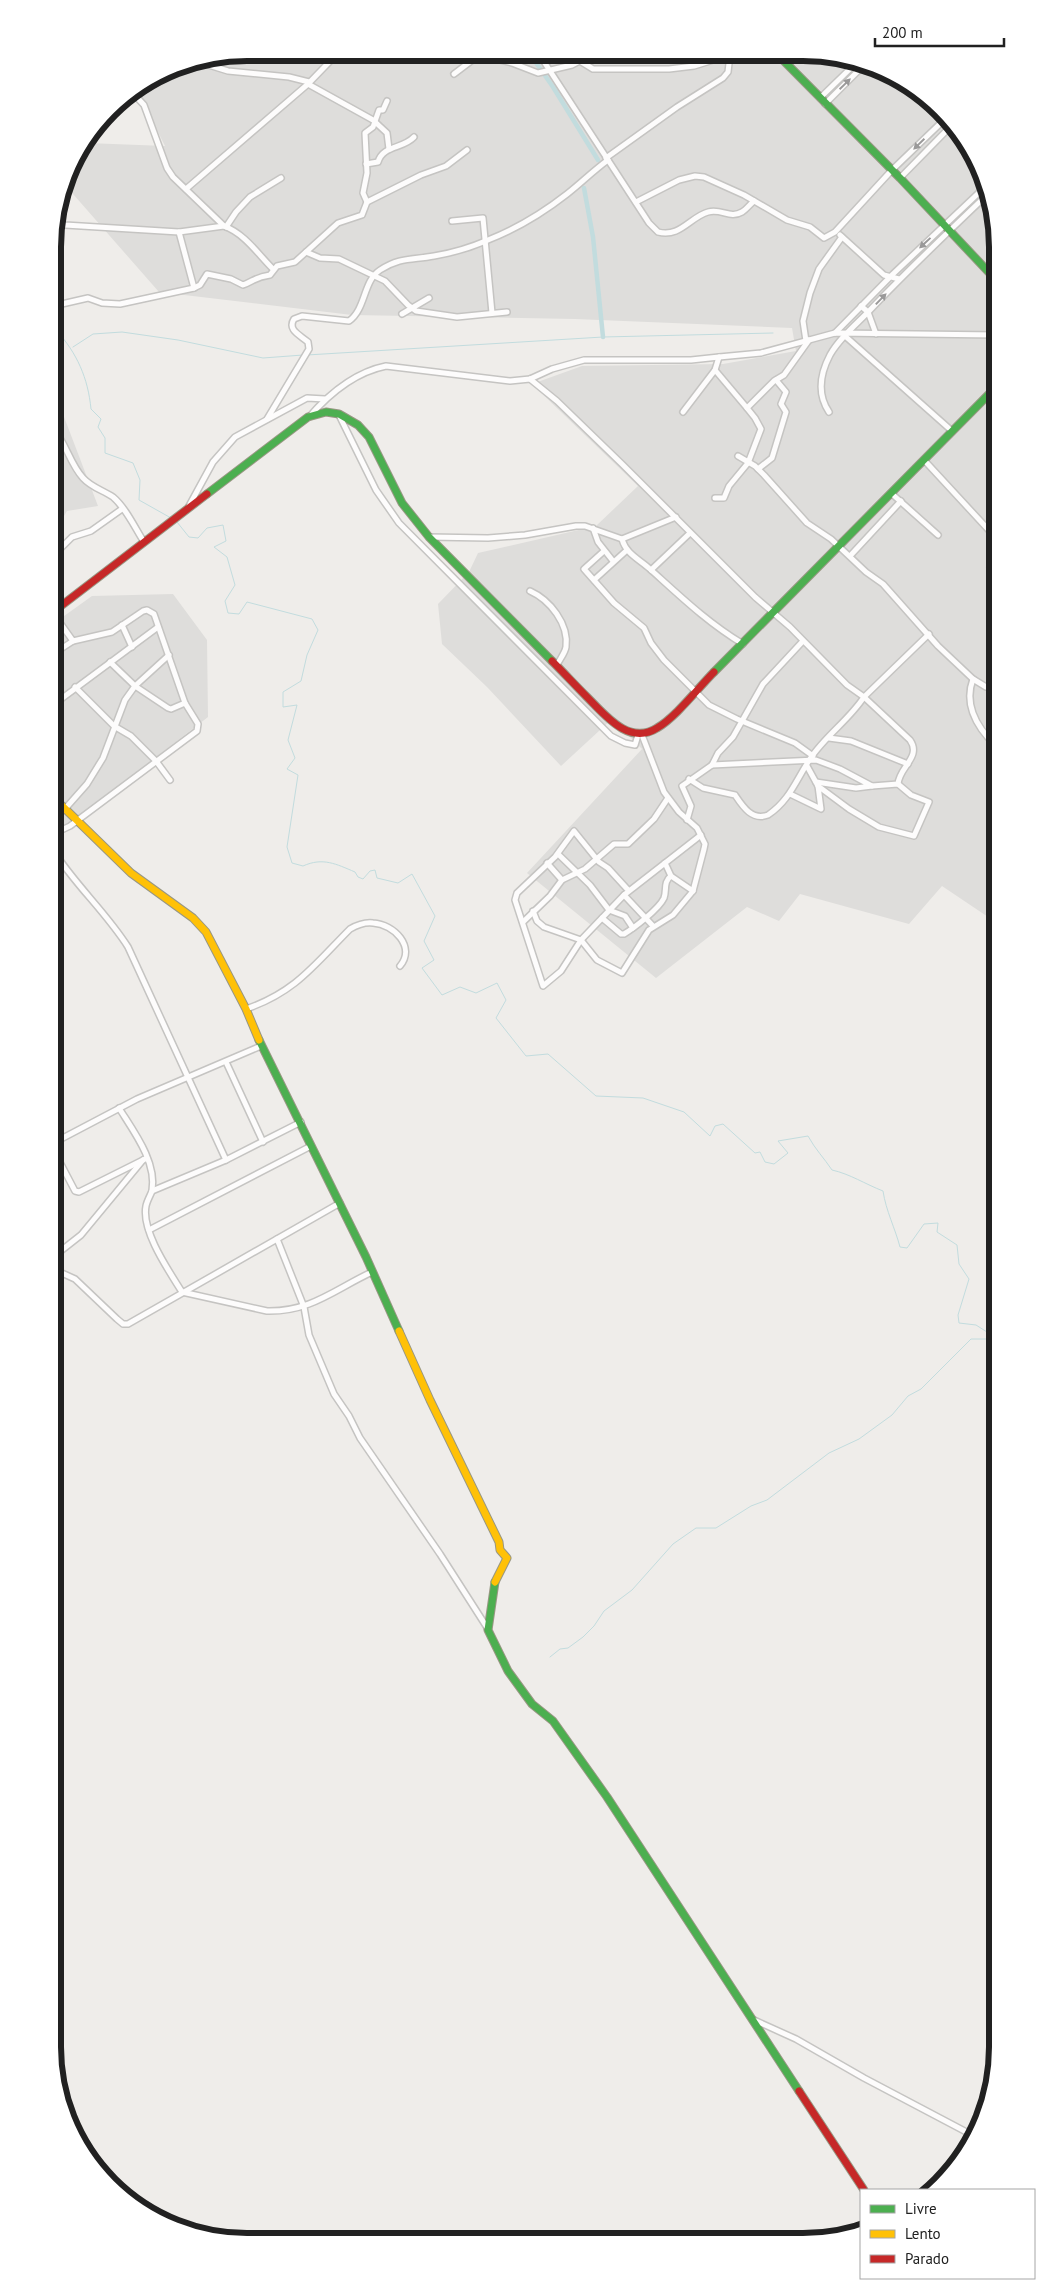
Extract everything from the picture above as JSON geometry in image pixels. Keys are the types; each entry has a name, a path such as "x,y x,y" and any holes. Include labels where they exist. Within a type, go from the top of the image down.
{"street":[{"path":"186,189 308,83 330,61"},
{"path":"454,74 470,61"},
{"path":"504,61 538,73 580,61 593,69 661,70 694,66 712,61"},
{"path":"543,61 654,228 663,233 676,231 709,211 719,211 729,215 742,212 754,202"},
{"path":"267,418 309,349 308,342 292,330 292,321 302,316 350,321 365,298 373,276 381,270 410,257 433,256 486,241 540,212 564,196 607,159 677,107 723,78 728,72 729,61"},
{"path":"784,61 900,178 943,226 989,272"},
{"path":"210,65 228,71 289,77 308,83 326,96 366,115 387,134 389,150"},
{"path":"822,101 852,68"},
{"path":"822,101 858,70"},
{"path":"137,98 144,105 167,168 225,226 235,230 248,240 273,269"},
{"path":"367,202 363,193 367,173 365,133 375,123 376,114 379,110 382,110 386,101"},
{"path":"636,202 679,180 695,176 713,181 787,220 810,227 824,238 835,232 892,170 941,123"},
{"path":"900,178 947,130"},
{"path":"366,164 378,162 380,155 408,143 414,137"},
{"path":"61,304 88,298 102,303 120,304 194,288 200,285 207,274 231,280 243,286 258,276 270,275 273,269 295,262 338,223 362,215 367,202 421,175 446,166 466,150"},
{"path":"63,225 179,232 225,226 250,197 282,178"},
{"path":"836,333 890,277 980,191"},
{"path":"830,412 821,398 822,378 830,356 846,335 899,279 982,200"},
{"path":"452,222 483,218 492,313"},
{"path":"179,232 194,288"},
{"path":"835,232 884,275 899,279"},
{"path":"747,408 790,368 808,341 802,320 816,276 842,237"},
{"path":"306,252 320,258 339,259 390,285 416,311 451,316 507,312"},
{"path":"402,314 429,298"},
{"path":"861,306 868,312 876,334"},
{"path":"61,607 187,508 308,417 326,399 373,369 386,366 510,381 530,379 552,369 584,360 691,360 761,353 836,333 846,335 989,335"},
{"path":"846,335 952,431"},
{"path":"683,412 714,370 719,357"},
{"path":"714,370 756,418 761,429 748,463 729,486 724,498 715,498"},
{"path":"530,379 556,401 847,685 864,697 914,746 914,752 900,775 898,784"},
{"path":"758,469 772,458 786,412 781,404 786,392 776,380"},
{"path":"308,417 326,412 339,414 358,425 369,437 402,503 429,537 612,723 629,733 640,735 658,729 989,395"},
{"path":"187,508 213,462 235,436 307,398 326,399"},
{"path":"339,414 376,490 399,523 612,736 625,743 636,745 640,735"},
{"path":"61,441 85,480 112,497 144,542"},
{"path":"738,456 758,469 804,520 840,546 883,584 973,679 989,686"},
{"path":"924,460 989,530"},
{"path":"891,493 938,535"},
{"path":"850,556 901,501"},
{"path":"61,548 72,537 91,531 122,509"},
{"path":"429,537 488,538 525,535 576,526 593,528 622,539 676,517"},
{"path":"593,528 604,551 613,561"},
{"path":"652,570 690,533"},
{"path":"622,539 627,550 652,570 685,602 719,629 743,644"},
{"path":"594,580 627,550"},
{"path":"604,551 584,569 614,603 644,628 657,652 695,691 716,710 795,742 811,758"},
{"path":"530,591 542,597 552,607 564,628 566,649 557,665"},
{"path":"61,649 73,641 112,632 143,610 147,610 154,614 185,703 198,724 196,730 70,826 61,830"},
{"path":"61,624 73,641"},
{"path":"122,625 132,647"},
{"path":"61,699 158,626"},
{"path":"689,779 703,788 735,795 744,810 750,814 764,816 780,806 790,794 811,758 857,708 864,697 929,634"},
{"path":"712,765 718,754 732,737 763,684 803,641"},
{"path":"64,810 87,784 103,758 121,707 136,686 169,655"},
{"path":"110,662 136,686 172,709 185,703"},
{"path":"973,679 969,695 972,712 980,728 989,739"},
{"path":"76,687 114,726 131,736 156,761 170,780"},
{"path":"533,911 537,921 544,927 581,940 597,960 622,973 654,926 673,915 693,891 704,849 701,835 668,798 640,735"},
{"path":"829,738 851,741 908,764"},
{"path":"687,820 690,806 682,788 689,779 712,765 811,758 840,768 872,786"},
{"path":"790,794 821,809 817,784 807,766"},
{"path":"817,784 856,788 898,784 911,794 929,802 914,836 879,827 849,809 817,784"},
{"path":"523,922 550,896 562,880 598,858 614,844 628,844 654,819 668,798"},
{"path":"61,806 130,873 199,924 206,932 246,1009 261,1046 301,1122 340,1203 430,1400 499,1542 500,1550 507,1558 498,1572 492,1590 488,1630"},
{"path":"654,926 626,893 598,858 574,831 558,854 515,896 543,986 561,970 581,940 626,893 701,835"},
{"path":"558,854 590,886 609,910 625,916 633,928"},
{"path":"61,861 90,899 114,925 128,946 226,1160"},
{"path":"547,863 562,880"},
{"path":"665,864 671,876 693,891"},
{"path":"602,918 621,934 624,934 661,903 665,896 666,883 671,876"},
{"path":"246,1009 266,1002 287,991 350,930 359,924 374,922 388,928 400,938 406,946 407,958 400,966"},
{"path":"61,1139 119,1108 261,1046"},
{"path":"226,1062 263,1142"},
{"path":"119,1108 153,1173 152,1191 146,1205 146,1218 149,1230 166,1266 182,1292 267,1311 281,1311 304,1307 372,1272"},
{"path":"152,1191 226,1160 301,1122"},
{"path":"149,1230 311,1146"},
{"path":"61,1163 75,1191 79,1192 145,1159"},
{"path":"61,1251 81,1235 145,1159"},
{"path":"61,1272 76,1279 123,1324 130,1322 340,1203"},
{"path":"277,1239 304,1307 309,1334 334,1394 349,1416 360,1438 440,1554 488,1630 508,1671 532,1704 553,1721 607,1797 863,2189"},
{"path":"752,2020 796,2039 864,2078 968,2133"}],"shaded area":[{"path":"247,61 803,61 839,65 874,75 896,86 926,107 943,124 964,154 975,176 985,211 989,247 989,918 942,886 909,924 800,894 779,921 747,907 656,978 527,873 642,749 612,719 561,766 487,687 442,644 438,604 469,572 478,553 596,526 638,486 532,384 582,366 723,364 796,351 792,328 575,319 352,315 159,292 70,191 80,165 94,143 165,146 140,96 165,80 187,71 223,63"},
{"path":"61,409 98,506 67,511 61,521"},
{"path":"173,594 207,640 208,717 81,815 61,835 61,618 92,596"}],"waterway":[{"path":"535,61 598,160"},
{"path":"584,188 593,237 603,337"},
{"path":"73,347 93,334 122,332 178,340 263,358 303,355"},
{"path":"307,355 603,337 773,333"},
{"path":"61,336 80,366 87,387 91,409 101,419 98,427 105,438 105,453 133,463 140,480 139,500 171,518"},
{"path":"177,522 189,537 198,538 207,528 223,525 226,541 214,547 227,557 235,585 225,601 228,613 239,614 247,602 312,619 318,630 307,655 301,681 283,692 283,707 297,705 288,740 295,758 287,769 298,775 287,847 292,863 303,866 317,862 329,863 355,872 358,877 363,879 370,871 375,870 377,878 398,883 412,874 435,916 424,941 434,960 422,968 442,995 460,987 476,993 497,983 506,1000 496,1018 526,1056 548,1054 596,1096 643,1098 684,1112 710,1136 715,1126 723,1124 755,1153 760,1152 765,1162 774,1164 788,1153 778,1141 808,1136 832,1170 883,1191 900,1247 907,1248 924,1224 938,1223 937,1232 957,1245 959,1264 969,1279 958,1315 959,1323 976,1325 987,1332 987,1344 989,1344"},
{"path":"550,1657 560,1649 568,1648 583,1637 594,1626 604,1611 632,1590 673,1544 696,1528 716,1528 751,1506 767,1500 829,1453 859,1439 892,1415 908,1396 921,1389 971,1339 986,1339"}],"traffic: fast":[{"path":"784,61 900,178 989,273"},
{"path":"714,672 989,394"},
{"path":"207,494 308,417 326,412 339,414 358,425 369,437 402,503 429,537 552,661"},
{"path":"259,1040 366,1257 399,1331"},
{"path":"495,1582 488,1630 508,1671 532,1704 553,1721 607,1797 799,2091"}],"traffic: slow":[{"path":"61,805 131,873 193,918 206,932 246,1009 259,1040"},
{"path":"399,1331 430,1400 499,1542 500,1550 507,1558 495,1582"}],"traffic: jam":[{"path":"61,606 207,494"},
{"path":"552,661 618,726 627,731 637,733 647,733 664,723 679,710 714,672"},
{"path":"799,2091 863,2189"}]}
